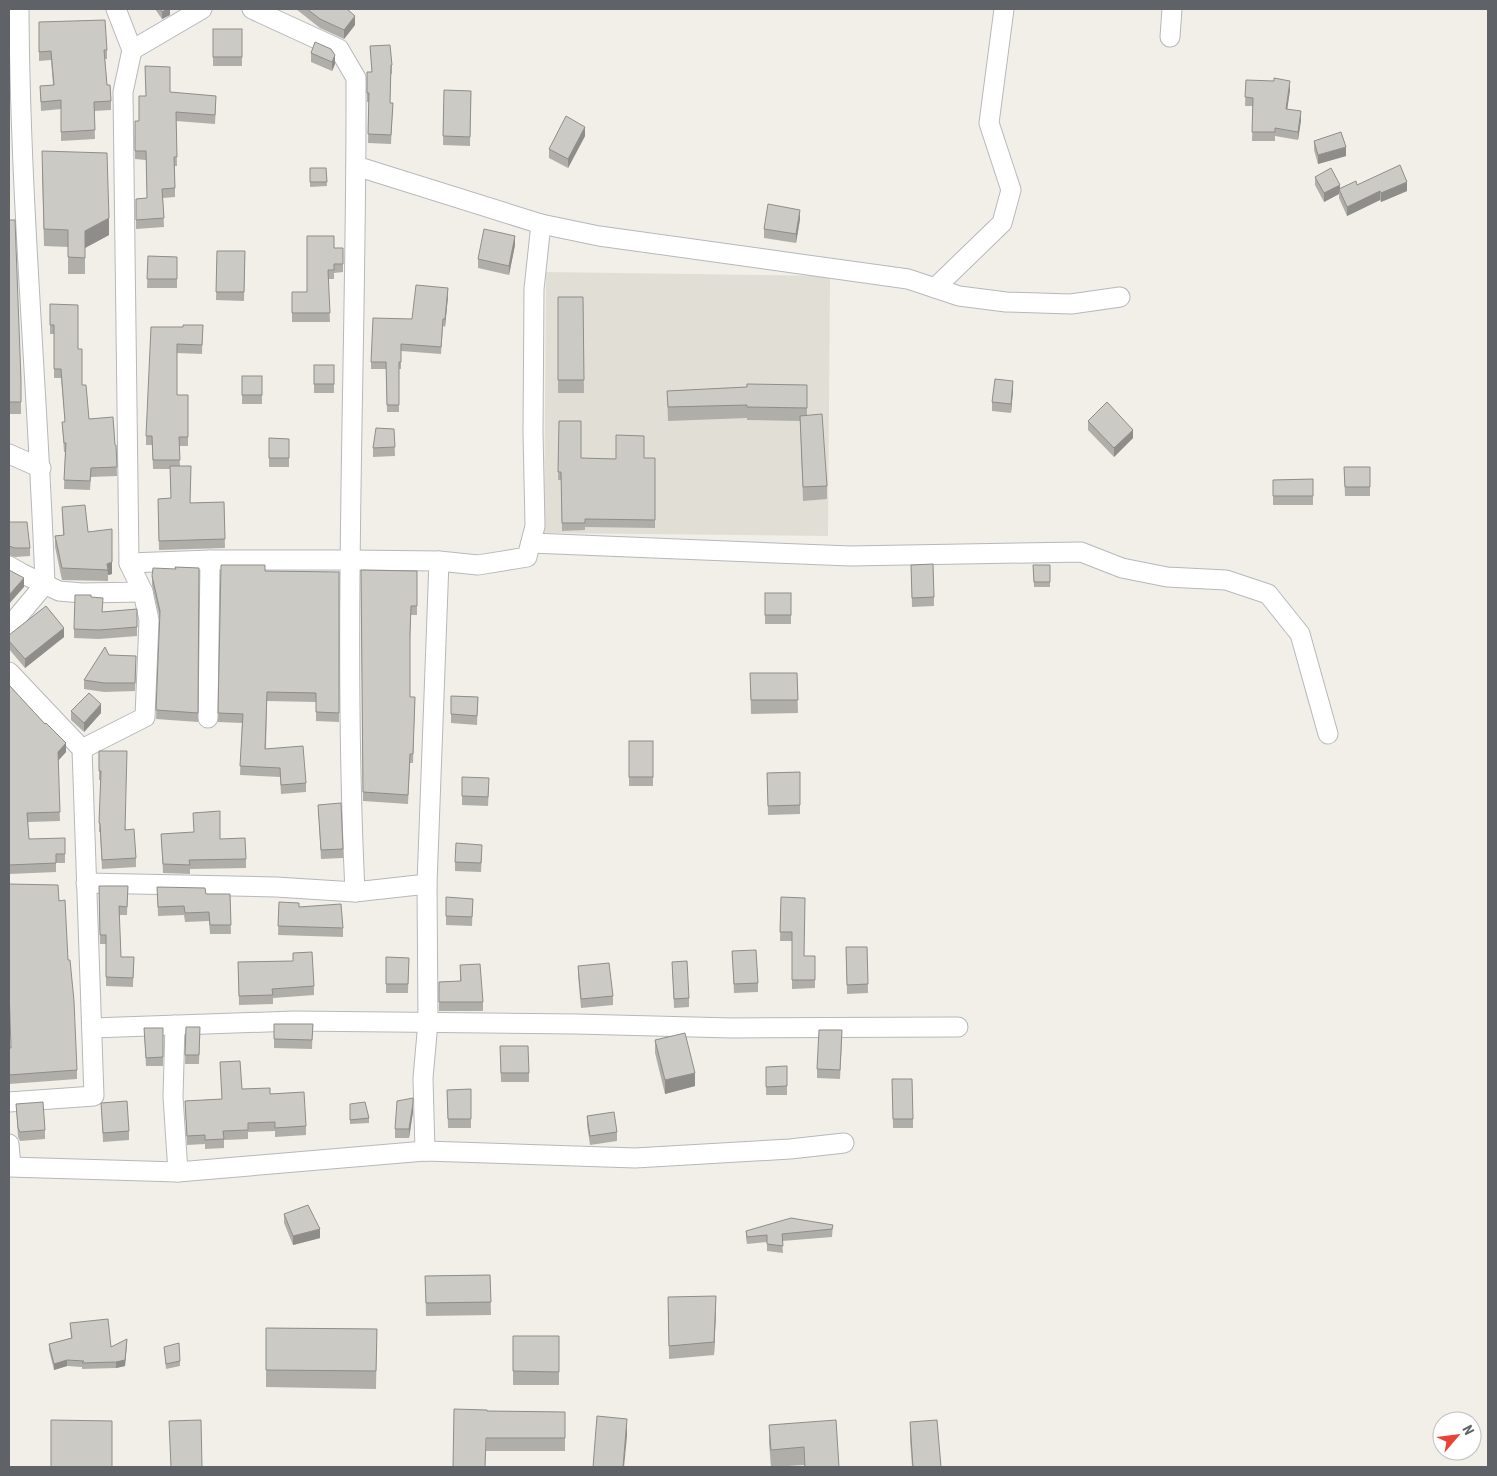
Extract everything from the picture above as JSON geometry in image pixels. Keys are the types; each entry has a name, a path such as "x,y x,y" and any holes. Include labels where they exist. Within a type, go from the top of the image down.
{"street":[{"path":"82,749 144,717 149,620 143,592 129,563 123,92 132,50 116,9"},
{"path":"132,50 202,9"},
{"path":"252,9 339,50 356,78 350,560 351,810 355,892"},
{"path":"936,288 1002,223 1011,190 989,123 1004,9"},
{"path":"1170,37 1172,9"},
{"path":"9,627 45,584 41,468 16,172 16,14"},
{"path":"356,166 541,224 599,236 908,279 959,296 1006,302 1071,304 1120,297"},
{"path":"129,563 210,560 350,560 439,561 478,565 527,557 536,526 533,432 534,289 541,224"},
{"path":"9,454 41,468"},
{"path":"531,543 850,556 1081,552 1122,568 1167,577 1226,580 1268,594 1300,634 1328,734"},
{"path":"208,718 210,560"},
{"path":"425,1151 422,1078 428,1022 427,884 439,561"},
{"path":"9,566 60,591 82,593 143,592"},
{"path":"9,672 82,749 94,1096 9,1102"},
{"path":"86,883 276,887 355,892 427,884"},
{"path":"92,1028 294,1021 741,1028 958,1028"},
{"path":"175,1025 173,1096 178,1172"},
{"path":"9,1144 10,1166 178,1172 425,1151 635,1158 790,1149 844,1143"}],"shaded area":[{"path":"546,272 830,276 828,536 544,533"}],"building":[{"path":"307,9 347,9 355,16 344,30 320,19"},
{"path":"105,20 107,50 104,50 107,85 110,85 111,101 94,102 95,130 61,132 61,100 41,102 40,86 54,85 51,51 39,52 39,22"},
{"path":"213,29 242,29 242,57 213,57"},
{"path":"315,42 331,49 335,55 332,62 311,53"},
{"path":"390,45 392,65 390,103 393,103 391,135 368,134 369,93 367,93 367,72 372,72 370,46"},
{"path":"145,66 170,67 170,92 216,96 215,115 176,112 177,157 174,157 175,188 162,189 164,218 136,220 136,199 147,198 146,151 135,151 135,121 139,121 139,96 146,96"},
{"path":"1274,78 1290,81 1286,109 1301,111 1298,132 1275,128 1275,132 1252,132 1253,98 1245,97 1246,80 1274,81"},
{"path":"444,90 471,91 470,137 443,136"},
{"path":"566,116 585,127 568,159 549,149"},
{"path":"1341,132 1346,147 1318,155 1314,141"},
{"path":"42,151 107,153 109,218 85,231 85,258 68,257 68,230 44,229"},
{"path":"1400,165 1407,182 1381,193 1380,191 1347,207 1339,189 1356,181 1357,185"},
{"path":"310,168 326,168 327,182 310,182"},
{"path":"1331,168 1340,185 1324,193 1315,177"},
{"path":"768,204 800,210 796,234 764,229"},
{"path":"9,220 15,220 21,402 9,402"},
{"path":"484,229 515,236 509,266 478,259"},
{"path":"307,236 334,236 334,248 343,248 343,264 334,264 334,270 328,270 330,313 292,313 292,292 307,292"},
{"path":"217,251 245,251 244,292 216,292"},
{"path":"148,256 177,257 177,279 147,279"},
{"path":"416,285 448,288 441,347 401,344 399,405 387,405 386,362 371,362 373,318 412,319"},
{"path":"558,297 583,297 584,380 558,380"},
{"path":"50,304 78,305 78,349 82,349 82,385 86,385 89,419 113,417 117,467 91,468 90,481 64,480 66,443 64,443 62,422 65,422 61,369 54,369 54,325 50,325"},
{"path":"183,325 203,325 202,345 177,344 177,395 188,395 188,437 179,437 180,460 153,460 152,436 146,436 151,327 183,327"},
{"path":"314,365 334,365 334,384 314,384"},
{"path":"242,376 262,376 262,395 242,395"},
{"path":"995,379 1013,381 1011,404 992,402"},
{"path":"747,384 807,385 807,408 747,407 747,405 668,407 667,391 747,387"},
{"path":"1107,402 1133,430 1114,448 1088,421"},
{"path":"822,414 827,486 803,487 800,416"},
{"path":"559,421 581,421 581,458 616,459 616,435 644,436 644,458 655,458 655,520 585,519 585,523 562,523 561,472 558,472"},
{"path":"376,428 394,429 395,447 373,448"},
{"path":"269,438 289,439 289,458 269,458"},
{"path":"170,466 191,466 190,503 224,502 225,539 159,541 158,499 171,498"},
{"path":"1344,467 1370,467 1370,487 1345,487"},
{"path":"1313,479 1313,496 1273,496 1273,480"},
{"path":"85,505 88,532 112,529 112,562 107,564 108,570 62,568 55,536 64,535 62,507"},
{"path":"9,522 27,522 30,548 9,546"},
{"path":"933,564 934,597 912,598 911,565"},
{"path":"221,565 265,565 265,571 339,572 339,713 316,712 316,693 267,692 265,749 303,746 306,783 281,785 280,768 240,766 243,714 218,713"},
{"path":"1033,565 1050,565 1050,582 1034,582"},
{"path":"175,567 199,568 198,713 156,710 160,611 152,576 153,568 176,569"},
{"path":"9,570 24,578 9,595"},
{"path":"361,570 417,571 417,606 411,606 410,697 415,697 413,754 410,754 408,795 363,792"},
{"path":"765,593 791,593 791,615 765,615"},
{"path":"75,595 91,595 91,597 103,598 102,612 137,609 137,627 99,630 74,629"},
{"path":"46,606 64,628 25,659 9,641 9,635"},
{"path":"105,647 109,655 136,656 135,683 104,683 84,680"},
{"path":"750,673 797,673 798,700 751,700"},
{"path":"9,685 45,724 66,743 58,752 60,812 27,813 29,839 65,838 65,854 56,854 56,863 9,865"},
{"path":"89,693 101,704 84,723 71,711"},
{"path":"451,696 478,697 477,716 451,714"},
{"path":"629,741 653,741 653,777 629,777"},
{"path":"99,751 127,751 125,830 134,829 136,858 102,860 99,823 101,771 99,771"},
{"path":"800,772 800,805 768,806 767,773"},
{"path":"462,777 489,778 488,797 462,796"},
{"path":"341,803 343,849 321,850 318,805"},
{"path":"220,811 220,839 245,838 246,859 189,860 190,865 163,864 161,834 194,832 193,813"},
{"path":"456,843 482,845 481,863 455,862"},
{"path":"9,884 58,885 59,901 65,900 68,960 70,960 74,1001 77,1070 9,1075 9,1048 11,1048"},
{"path":"99,886 128,886 127,907 119,906 121,957 134,957 133,978 106,977 106,935 100,935"},
{"path":"157,887 205,888 206,894 230,894 231,925 210,925 209,912 185,913 184,906 158,907"},
{"path":"446,897 473,899 472,917 446,916"},
{"path":"781,897 805,898 804,956 815,956 815,980 792,980 792,932 780,932"},
{"path":"279,902 299,903 299,907 341,904 343,928 278,926"},
{"path":"846,947 867,947 868,984 847,985"},
{"path":"756,950 758,983 734,984 732,951"},
{"path":"312,952 314,986 272,989 273,995 239,996 238,962 293,961 293,953"},
{"path":"386,957 409,958 408,984 386,984"},
{"path":"687,961 689,998 674,999 672,962"},
{"path":"609,963 613,996 581,999 578,966"},
{"path":"480,964 483,1002 439,1002 439,982 461,981 460,965"},
{"path":"274,1024 313,1024 312,1040 274,1039"},
{"path":"186,1027 200,1027 199,1055 185,1055"},
{"path":"144,1028 163,1028 163,1057 146,1058"},
{"path":"819,1030 842,1030 840,1070 817,1069"},
{"path":"685,1033 695,1073 665,1080 655,1040"},
{"path":"500,1046 528,1046 529,1073 501,1073"},
{"path":"240,1061 242,1089 270,1088 270,1094 304,1092 306,1126 275,1128 275,1122 248,1123 248,1130 223,1131 224,1139 205,1140 205,1135 187,1136 185,1101 222,1099 220,1062"},
{"path":"787,1066 787,1086 766,1087 766,1067"},
{"path":"892,1079 912,1079 913,1119 893,1119"},
{"path":"471,1089 471,1119 448,1119 447,1090"},
{"path":"413,1098 409,1129 395,1129 397,1101"},
{"path":"127,1101 129,1131 103,1133 101,1103"},
{"path":"43,1102 45,1130 20,1132 16,1104"},
{"path":"365,1102 369,1118 350,1120 350,1104"},
{"path":"614,1112 617,1132 590,1136 587,1116"},
{"path":"308,1205 320,1229 293,1236 284,1214"},
{"path":"791,1218 833,1225 832,1229 782,1234 783,1246 767,1244 767,1235 747,1237 746,1231"},
{"path":"490,1275 491,1302 426,1303 425,1276"},
{"path":"716,1296 714,1342 669,1346 668,1297"},
{"path":"108,1319 111,1347 127,1339 125,1360 82,1363 84,1361 67,1360 54,1364 49,1344 72,1338 70,1323"},
{"path":"266,1328 377,1329 376,1371 266,1370"},
{"path":"513,1336 559,1336 559,1372 513,1371"},
{"path":"179,1343 180,1361 166,1364 164,1347"},
{"path":"454,1409 565,1412 565,1438 486,1438 485,1467 453,1467"},
{"path":"597,1416 627,1419 623,1467 593,1467"},
{"path":"51,1420 112,1421 112,1467 51,1467"},
{"path":"201,1420 202,1467 171,1467 169,1421"},
{"path":"836,1420 839,1467 805,1467 804,1447 771,1450 769,1425"},
{"path":"937,1420 941,1467 913,1467 910,1422"}]}
